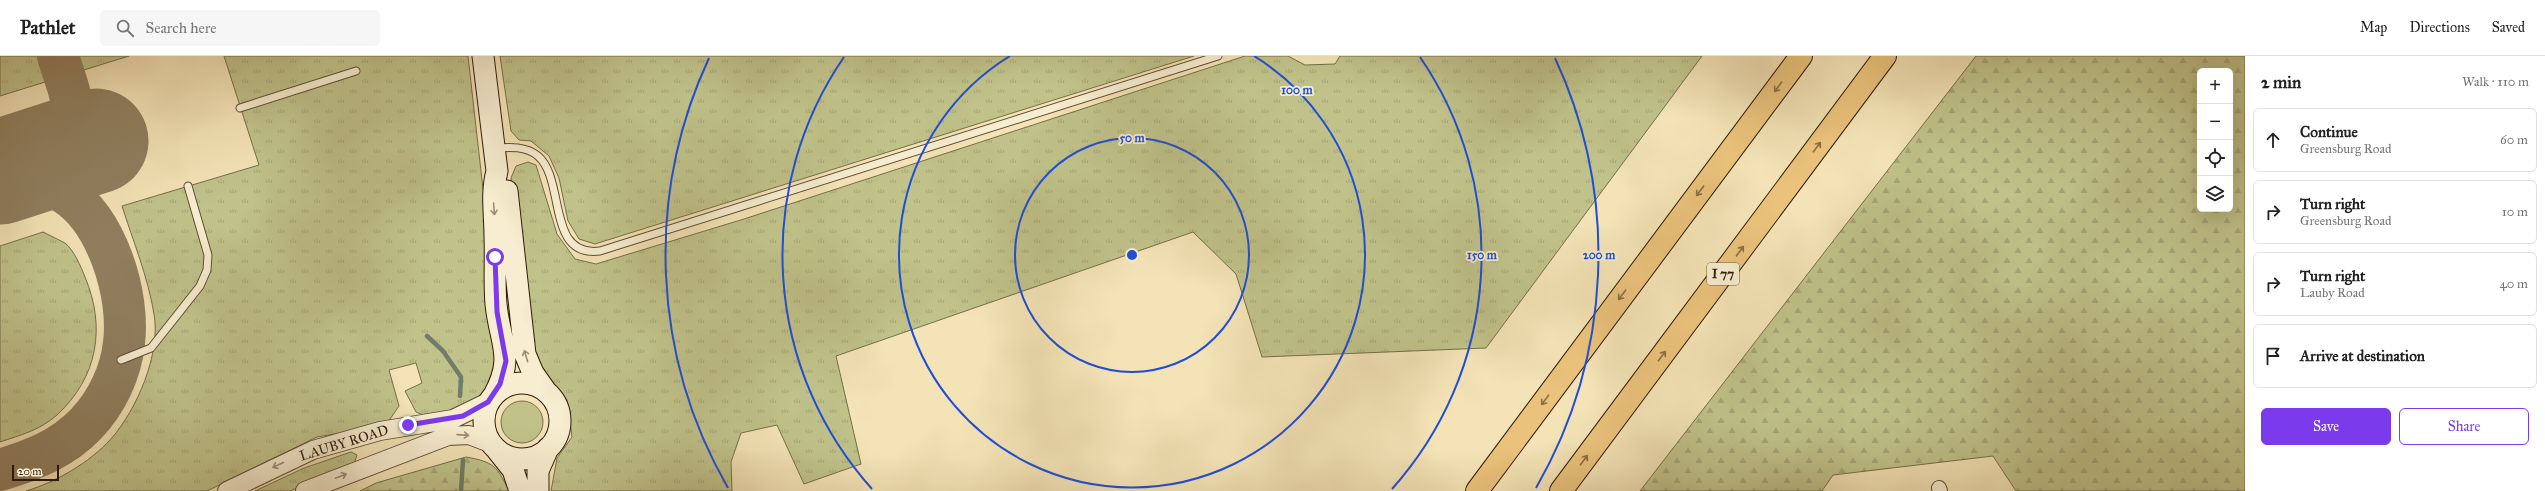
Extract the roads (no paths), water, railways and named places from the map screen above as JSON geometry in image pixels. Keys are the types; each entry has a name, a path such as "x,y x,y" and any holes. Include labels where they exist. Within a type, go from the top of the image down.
{"highway":[{"path":"1476,491 1801,56"},
{"name":"I 77","path":"1561,491 1885,56"}],"main road":[{"path":"483,56 497,171 506,186 525,354 533,373 556,403 560,421 557,436 548,448 538,471 538,491"},
{"path":"497,171 492,188 495,293 506,361 504,374 491,399 483,423 493,446 510,464 520,491"},
{"path":"491,399 508,386 518,383 530,384 545,390"},
{"path":"493,446 506,456 522,459 538,455 548,448"}],"street":[{"name":"LAUBY ROAD","path":"227,491 313,450 380,431 453,419 491,399"},
{"name":"LAUBY ROAD","path":"305,491 448,436 469,435 493,446"}],"lane":[{"path":"494,148 517,147 537,155 547,166 564,231 574,246 589,252 600,251 1218,56"},
{"path":"240,108 356,71"},
{"path":"121,360 151,348 200,286 207,270 208,255 188,186"}],"waterway":[{"path":"427,336 443,351 461,377 460,396"},
{"path":"461,491 463,460"}]}
